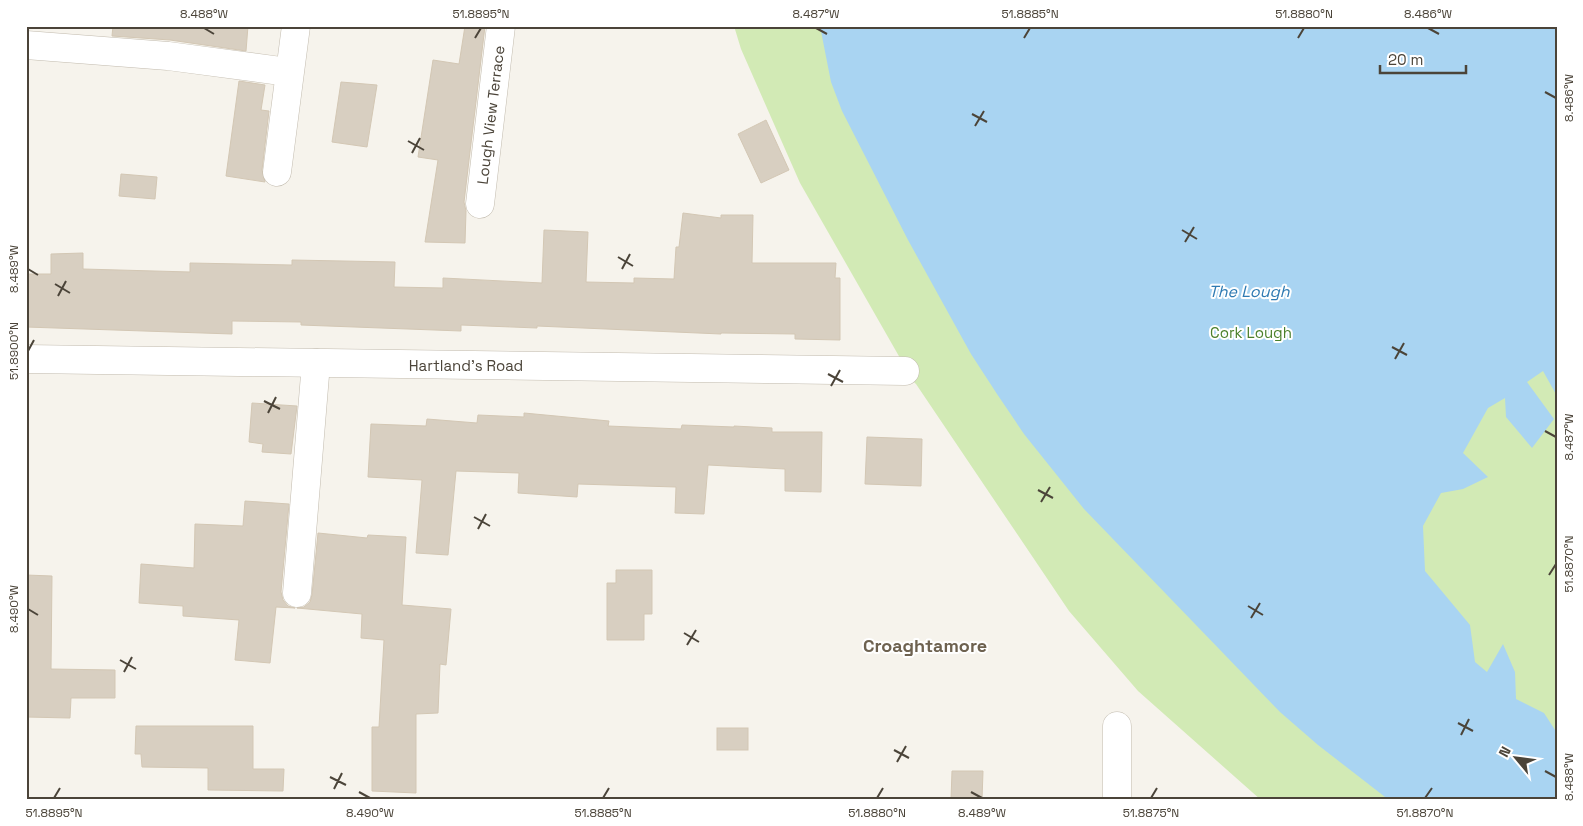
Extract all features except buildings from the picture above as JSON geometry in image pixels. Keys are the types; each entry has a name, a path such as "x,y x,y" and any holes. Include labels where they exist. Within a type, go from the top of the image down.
{"street":[{"path":"277,172 288,72 296,26"},
{"name":"Lough View Terrace","path":"480,204 502,26"},
{"path":"26,45 168,56 288,72"},
{"name":"Hartland's Road","path":"26,359 905,371"},
{"path":"297,593 316,363"},
{"path":"1117,726 1117,800"}],"green space":[{"name":"The Lough","path":"734,26 1557,26 1557,800 1261,800 1138,691 1069,611 916,384 907,375 904,365 800,183 741,49"}],"water":[{"name":"The Lough","path":"820,26 1557,26 1557,396 1543,371 1527,382 1554,419 1532,448 1506,417 1505,398 1488,408 1463,453 1488,477 1463,489 1441,493 1423,526 1425,571 1470,625 1475,662 1487,672 1503,644 1515,672 1516,699 1544,713 1557,733 1557,800 1389,800 1318,745 1280,712 1084,509 1024,434 997,394 971,354 908,240 842,111 831,82"}],"district":[{"name":"Croaghtamore","path":"925,646"}],"park label":[{"name":"Cork Lough","path":"1251,333"}]}
